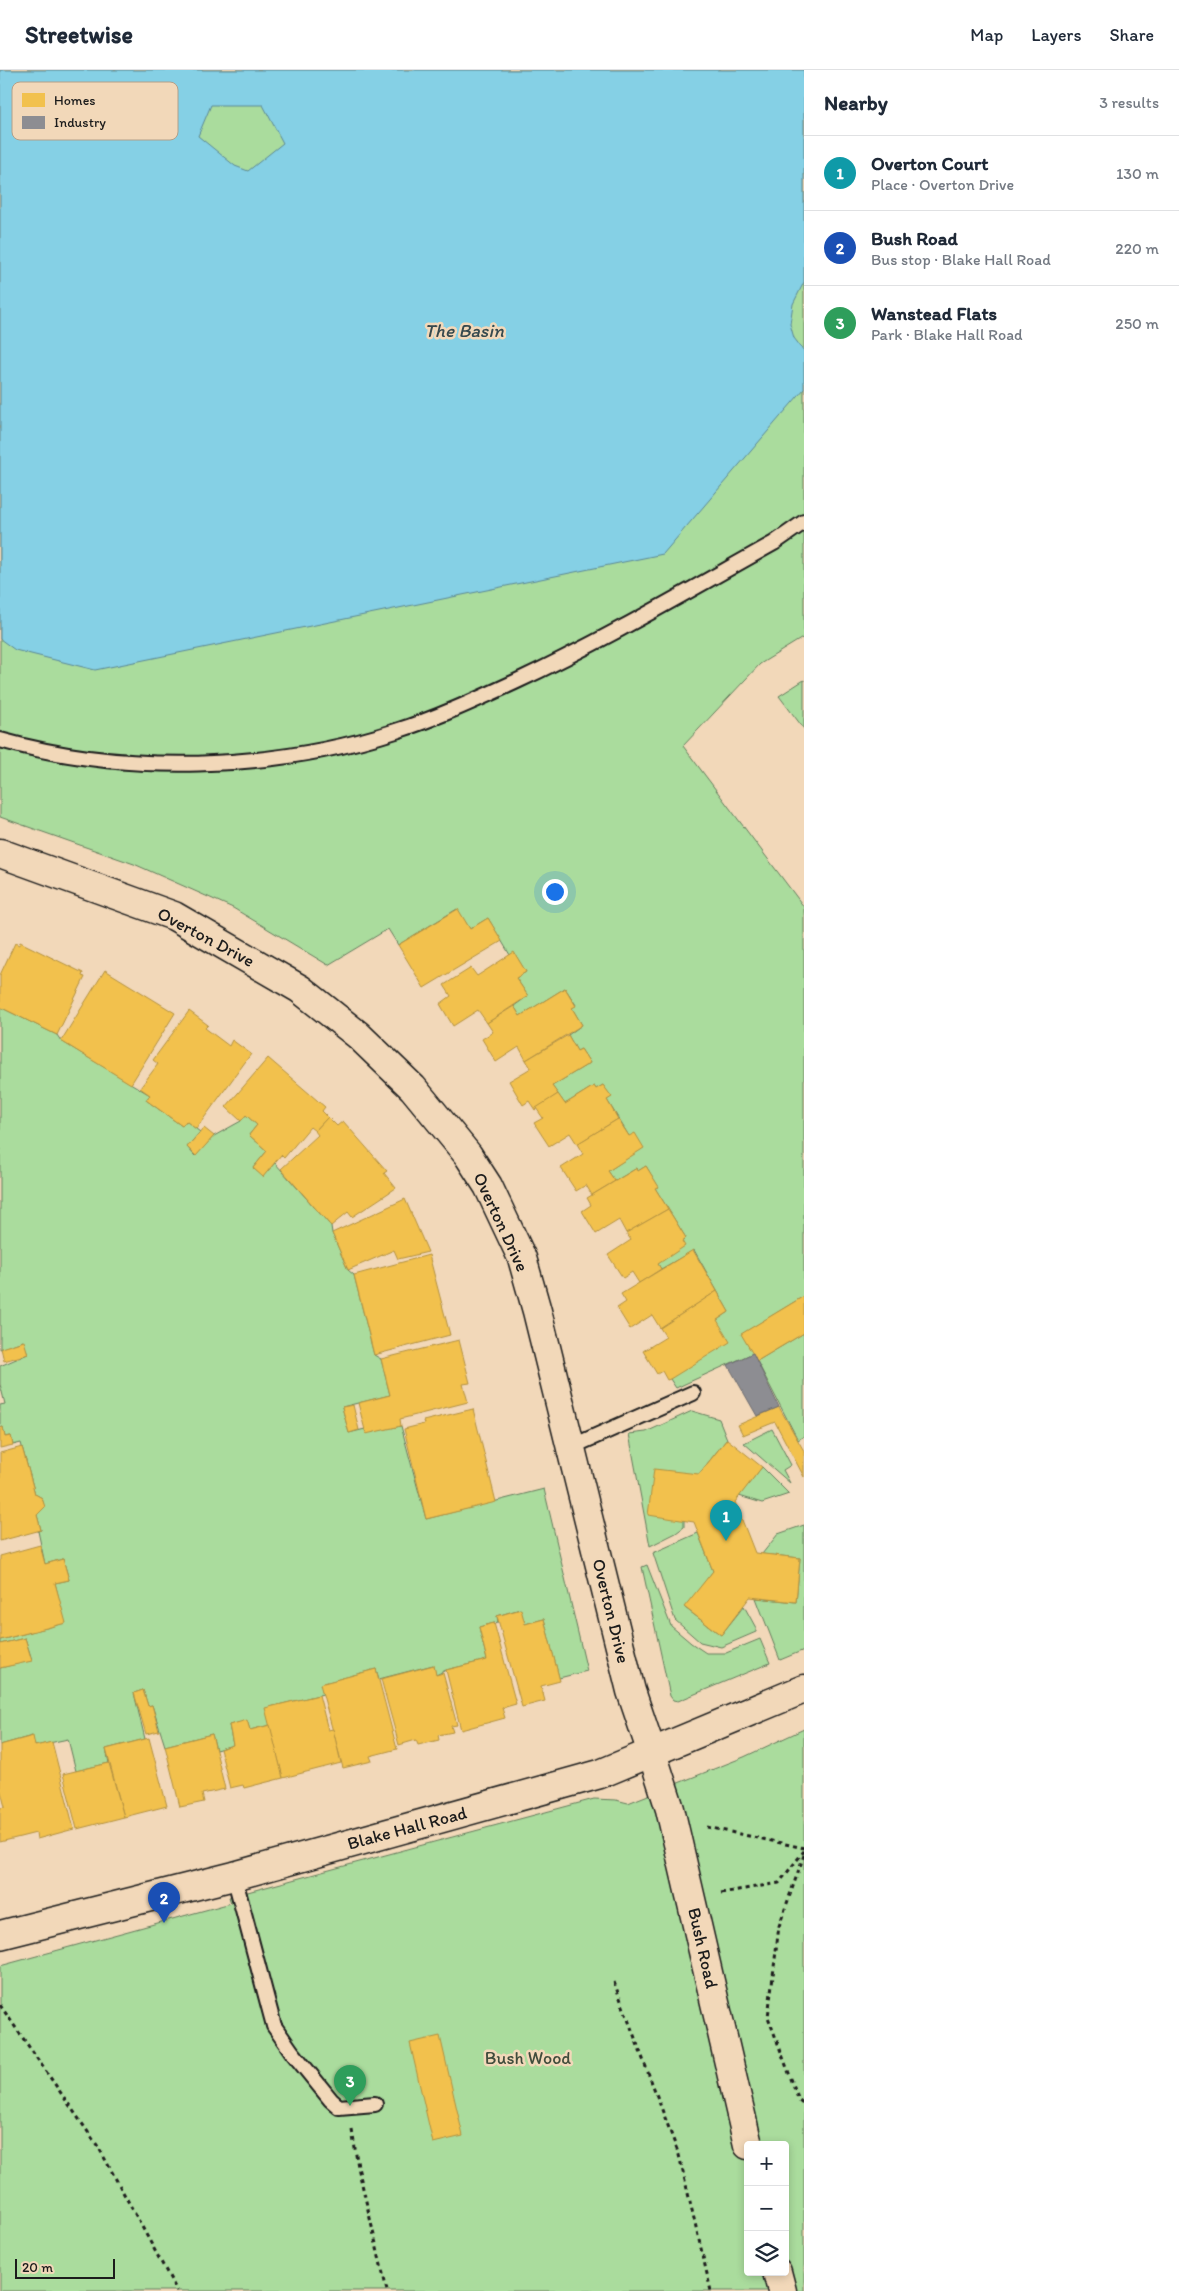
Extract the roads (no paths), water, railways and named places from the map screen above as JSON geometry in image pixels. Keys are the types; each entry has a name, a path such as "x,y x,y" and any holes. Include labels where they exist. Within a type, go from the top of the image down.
{"main road":[{"name":"Overton Drive","path":"0,853 174,916 300,989 358,1035 413,1088 468,1155 488,1186 522,1258 538,1311 631,1691 652,1754"},
{"name":"Blake Hall Road","path":"0,1934 234,1876 590,1777 652,1754 804,1689"},
{"name":"Bush Road","path":"652,1754 670,1809 747,2141"},
{"path":"778,2276 782,2291"}],"lane":[{"path":"0,740 40,751 94,760 206,764 305,754 396,732 463,706 569,657 774,544 804,522"},
{"path":"571,1447 693,1393"},
{"path":"234,1876 274,2026 292,2052 331,2100 339,2107 349,2108 375,2104"}],"water":[{"name":"The Basin","path":"0,70 804,70 804,282 793,304 790,324 794,338 804,351 804,389 663,554 95,670 15,650 0,639","holes":["211,105 263,105 283,143 248,171 235,166 198,136"]}],"place":[{"name":"Overton Court","path":"726,1541"},
{"name":"Bush Road","path":"164,1923"},
{"name":"Wanstead Flats","path":"350,2106"}],"park label":[{"name":"Bush Wood","path":"528,2058"}]}
